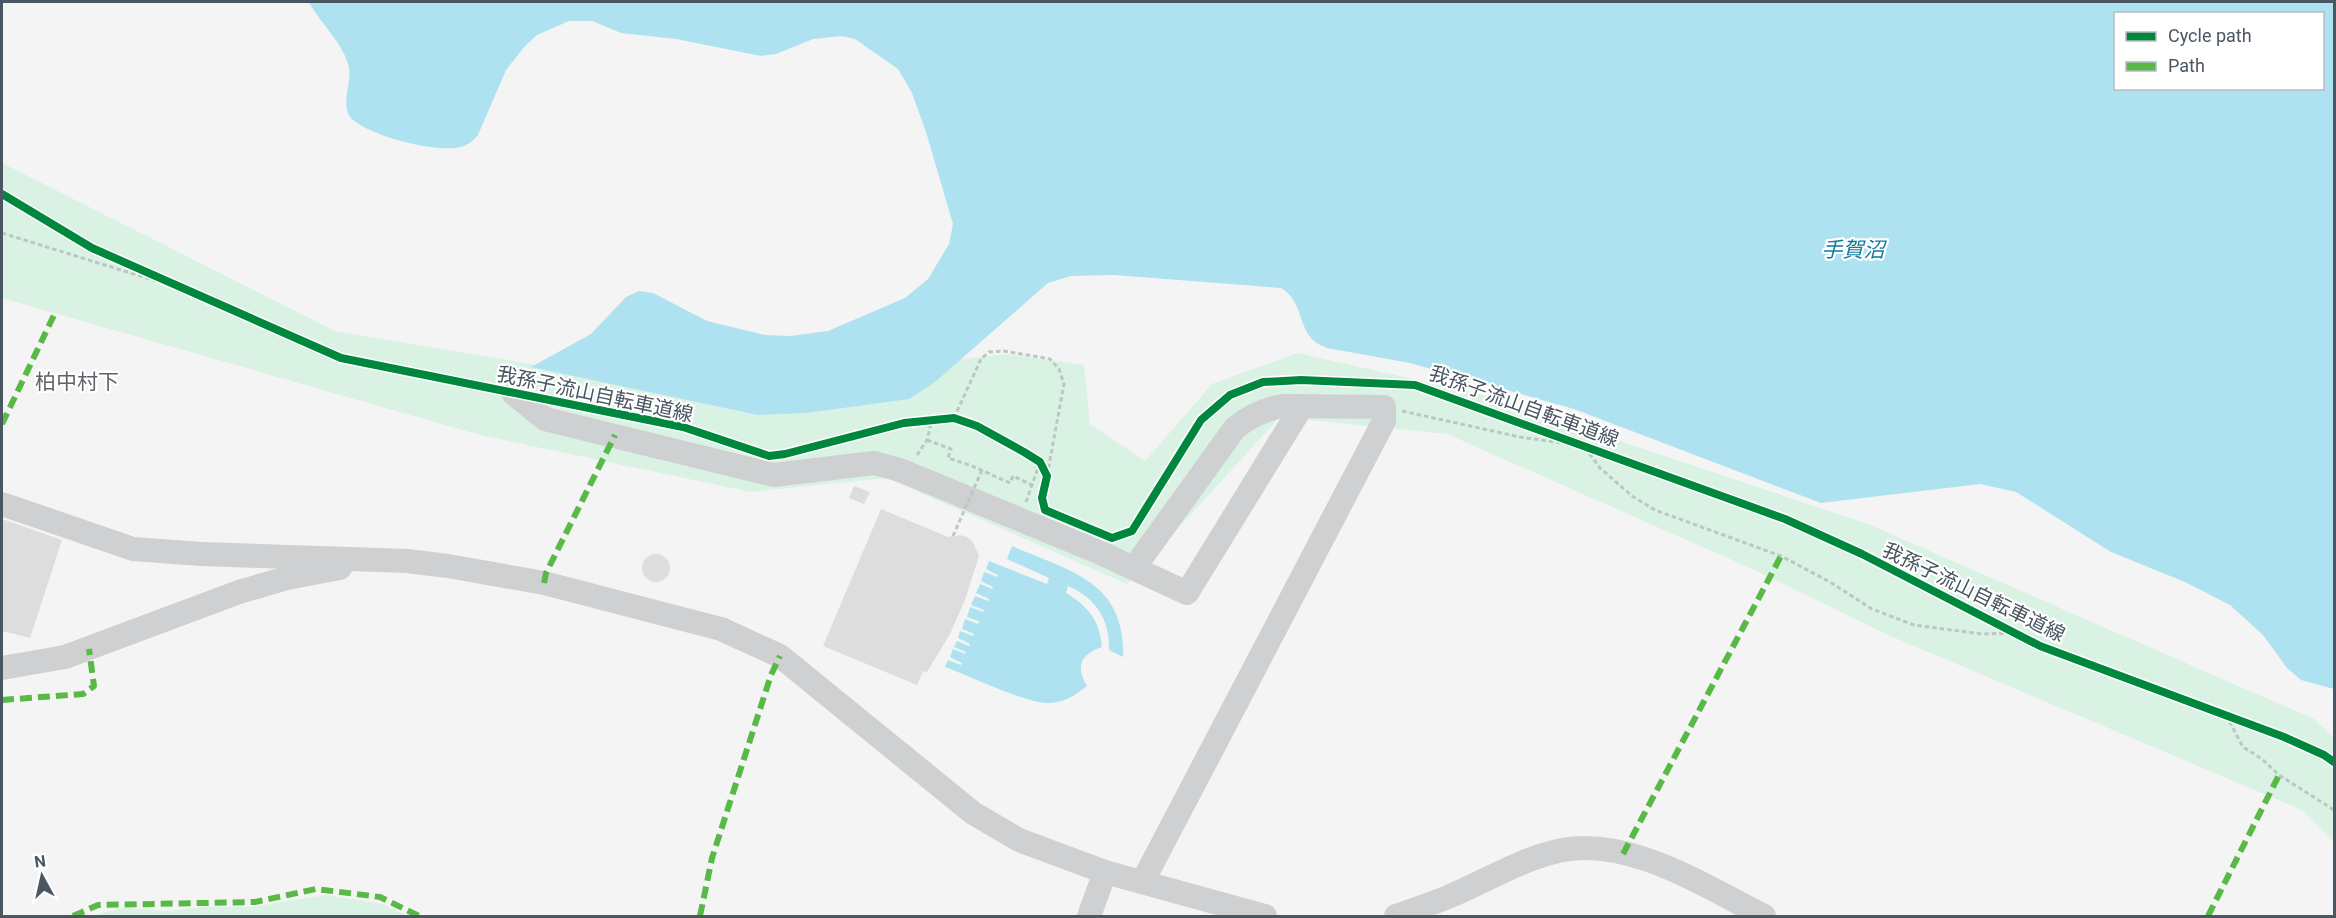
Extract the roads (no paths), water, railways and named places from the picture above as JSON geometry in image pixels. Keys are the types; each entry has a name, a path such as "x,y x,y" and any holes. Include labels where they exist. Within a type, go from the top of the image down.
{"street":[{"path":"514,394 545,419 774,475 874,463 900,470 1187,592 1302,406"},
{"path":"1134,568 1235,428 1248,417 1268,408 1384,407 1384,421 1143,881"},
{"path":"2,504 133,549 201,554 386,560 448,566 544,583 721,629 780,656 973,813 1019,840 1105,872 1265,916"},
{"path":"2,668 65,657 239,592 287,578 386,560"},
{"path":"1396,916 1446,898 1516,866 1558,851 1591,848 1629,855 1666,866 1764,916"},
{"path":"1089,916 1105,872"}],"water":[{"name":"手賀沼","path":"309,2 2334,2 2334,689 2301,680 2287,668 2263,635 2230,605 2185,582 2111,552 2016,492 1980,484 1821,503 1574,409 1410,363 1327,348 1315,342 1309,335 1293,300 1281,288 1114,275 1071,276 1048,283 935,382 909,399 806,413 758,415 531,367 591,334 626,297 639,291 653,293 707,321 765,335 791,336 828,331 905,298 928,279 949,244 953,224 926,132 912,93 898,69 855,39 842,36 813,39 776,54 761,56 676,39 621,33 592,21 569,21 537,35 525,46 506,70 478,135 473,140 464,146 439,148 388,137 360,125 351,118 346,107 349,68 347,59"},
{"path":"1012,546 1054,563 1090,582 1104,595 1115,611 1121,631 1123,657 1109,650 1107,629 1094,604 1068,586 1066,593 1081,603 1096,622 1102,647 1089,653 1082,662 1081,672 1087,686 1065,700 1050,703 1027,699 945,667 948,660 961,665 962,663 950,657 953,649 965,654 966,652 954,647 957,641 969,646 970,644 958,638 960,631 973,636 974,634 962,629 965,619 978,624 979,621 967,617 970,607 983,612 984,610 971,605 975,596 988,601 989,599 976,593 980,584 992,589 993,587 981,581 984,572 998,577 986,569 989,561 1047,584 1049,578 1007,559"}],"district":[{"name":"柏中村下","path":"77,382"}]}
